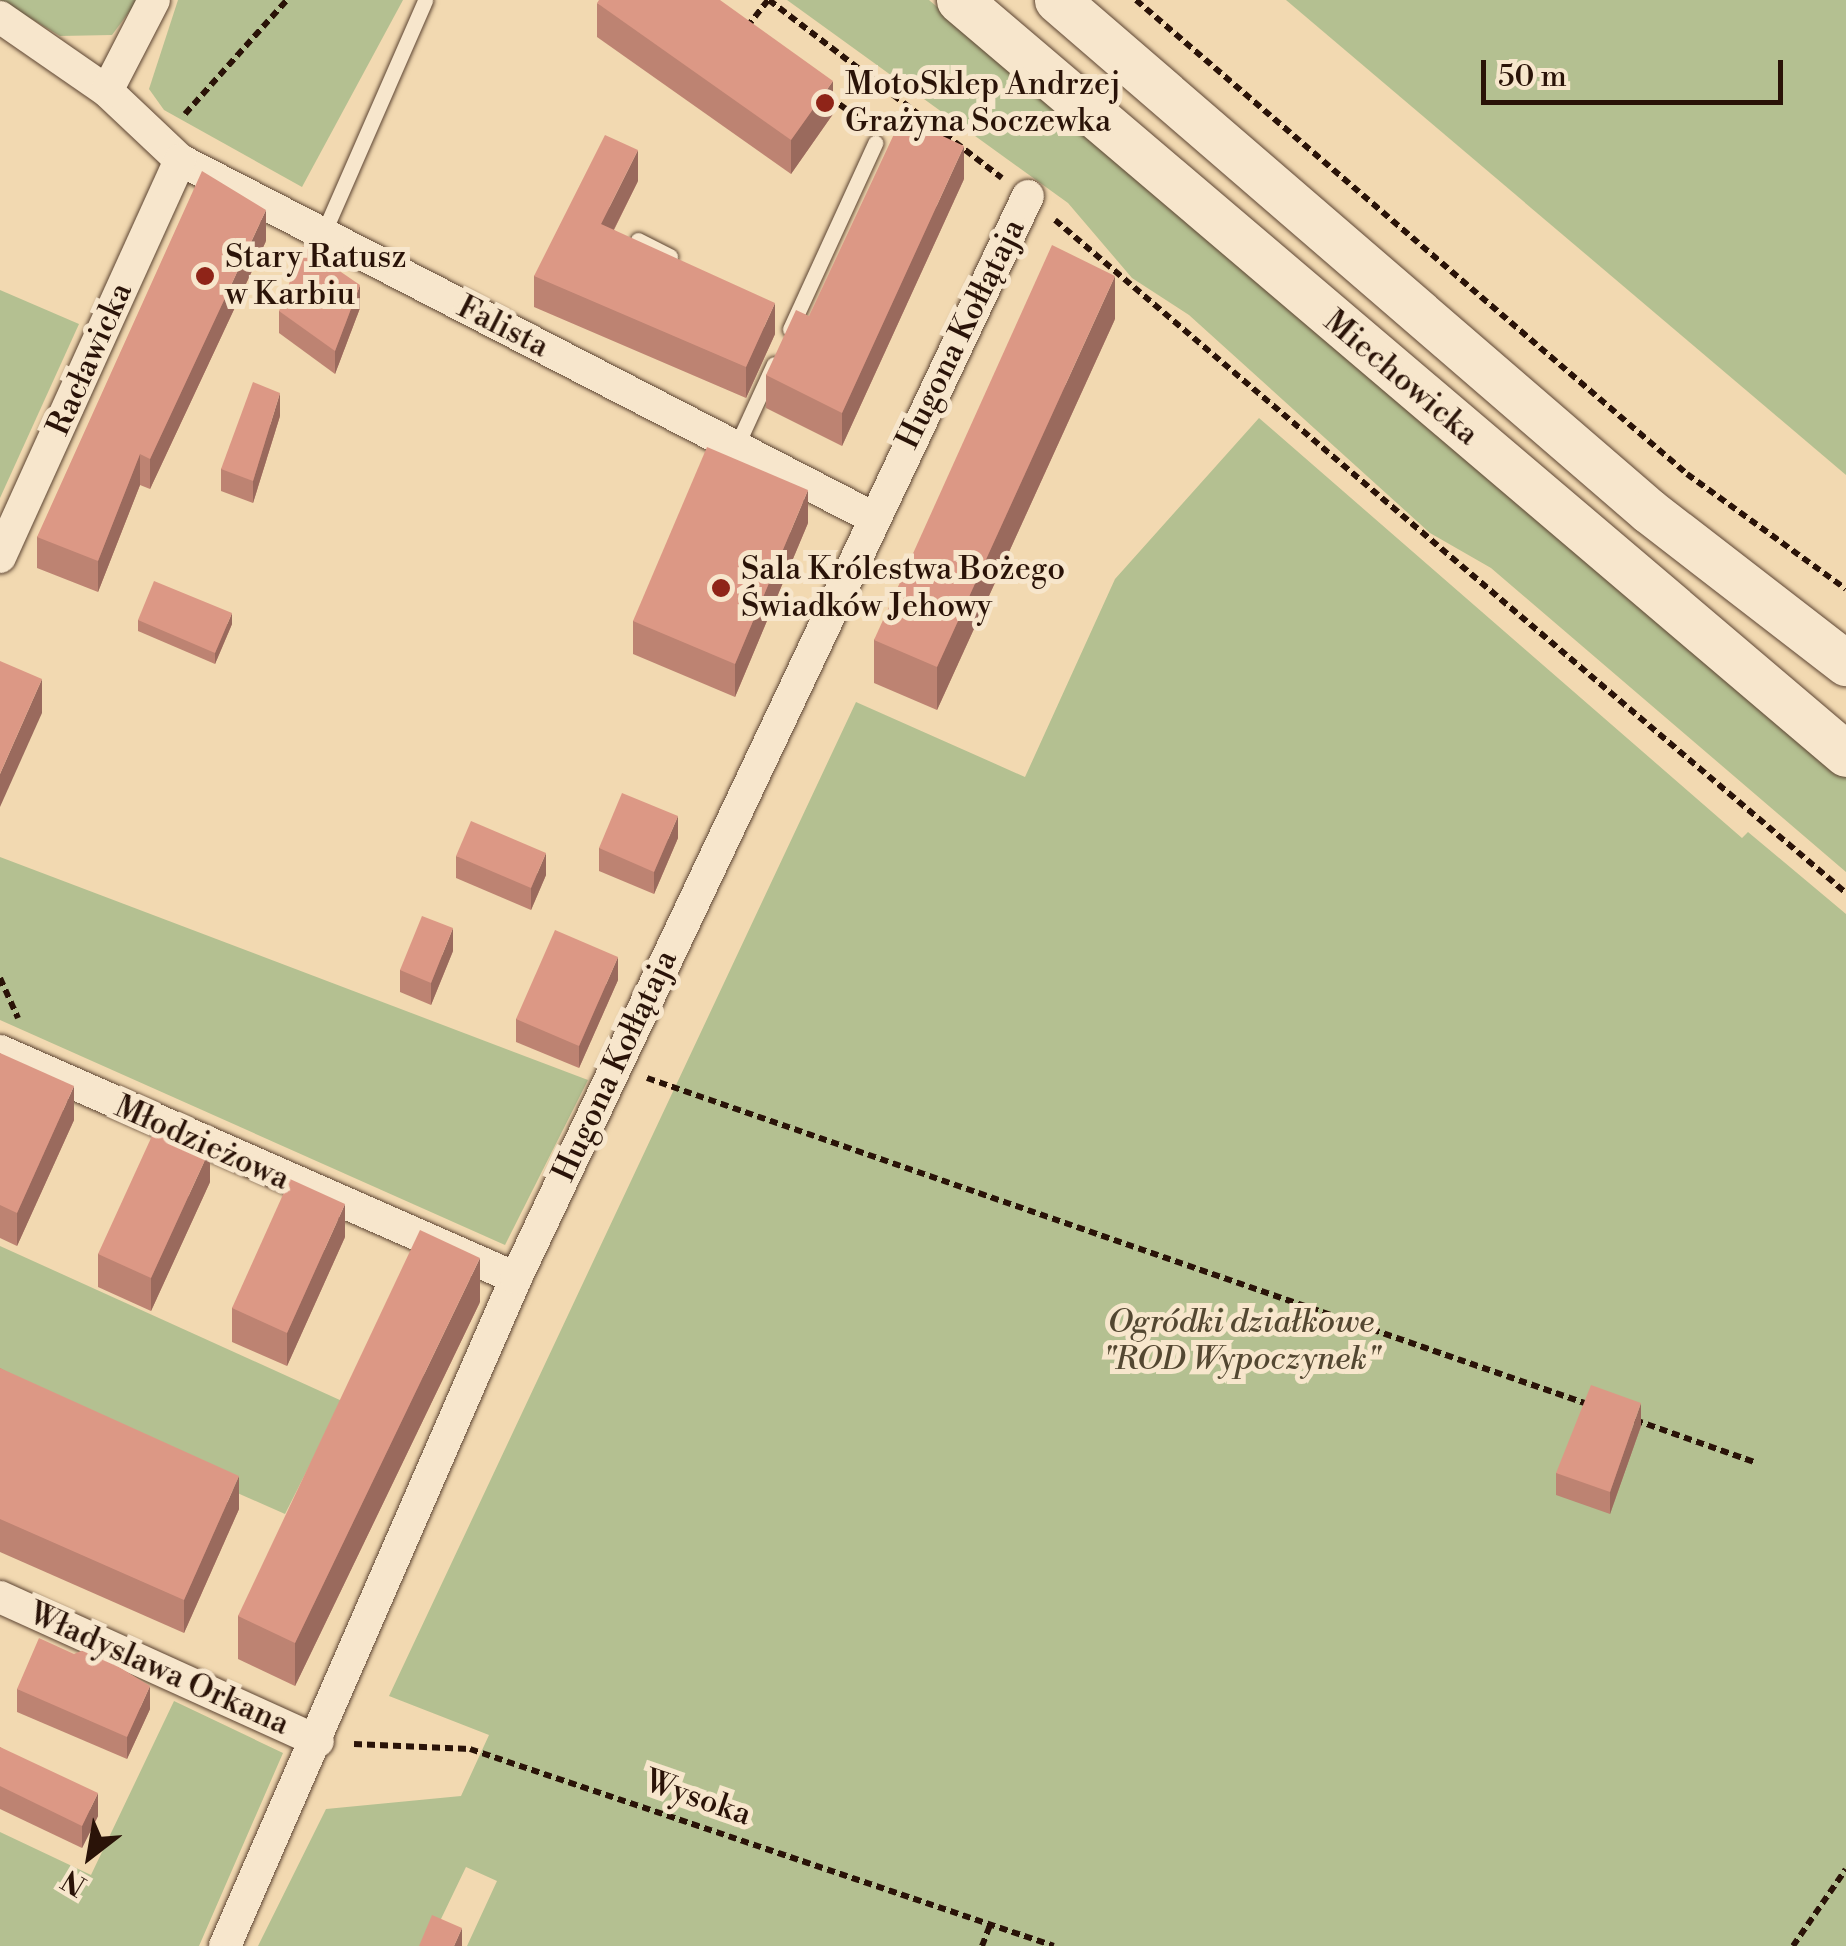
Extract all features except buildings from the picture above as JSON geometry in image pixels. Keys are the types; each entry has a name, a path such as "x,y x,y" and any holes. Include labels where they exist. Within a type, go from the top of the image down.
{"main road":[{"name":"Miechowicka","path":"958,0 1846,754"},
{"name":"Miechowicka","path":"1056,0 1649,510 1846,663"}],"street":[{"path":"107,91 154,0"},
{"name":"Falista","path":"0,17 107,91 170,151 872,517"},
{"name":"Racławicka","path":"0,557 170,151"},
{"name":"Hugona Kołłątaja","path":"225,1946 318,1741 516,1278 872,517 1028,196"},
{"name":"Młodzieżowa","path":"0,1051 516,1278"},
{"name":"Władyslawa Orkana","path":"0,1596 318,1741"}],"lane":[{"path":"323,234 425,0"},
{"path":"736,447 875,143"},
{"path":"638,240 690,266"},
{"path":"778,308 796,317"}],"path":[{"path":"170,151 287,0"},
{"path":"741,35 768,0"},
{"path":"1136,0 1687,474 1846,589"},
{"path":"724,23 756,45"},
{"path":"814,86 872,128 875,143"},
{"path":"1315,446 1846,893"},
{"path":"614,1066 1605,1410"},
{"path":"1623,1416 1754,1462"},
{"name":"Wysoka","path":"318,1741 470,1749 1054,1946"},
{"path":"1793,1946 1846,1869"},
{"path":"982,1946 990,1924"}],"green space":[{"path":"0,0 138,0 112,35 60,36"},
{"path":"178,0 403,0 302,187 164,110 149,89"},
{"path":"787,0 929,0 1846,777 1846,872 1491,568 1430,533 1189,315 1132,278 1068,203"},
{"path":"1286,0 1846,0 1846,475"},
{"path":"0,290 79,324 0,498"},
{"name":"Ogródki działkowe \"ROD Wypoczynek\"","path":"1259,418 1742,838 1748,832 1846,914 1846,1946 467,1946 497,1881 466,1867 428,1946 258,1946 326,1809 461,1796 489,1735 389,1696 856,702 1025,777 1115,579"},
{"path":"0,857 588,1080 505,1245 0,1020"},
{"path":"0,1246 342,1401 285,1514 0,1388"},
{"path":"174,1701 283,1753 199,1946 0,1946 0,1832 91,1875"}],"place":[{"name":"MotoSklep Andrzej Grażyna Soczewka","path":"825,103"},
{"name":"Stary Ratusz w Karbiu","path":"205,276"},
{"name":"Sala Królestwa Bożego Świadków Jehowy","path":"721,588"}]}
